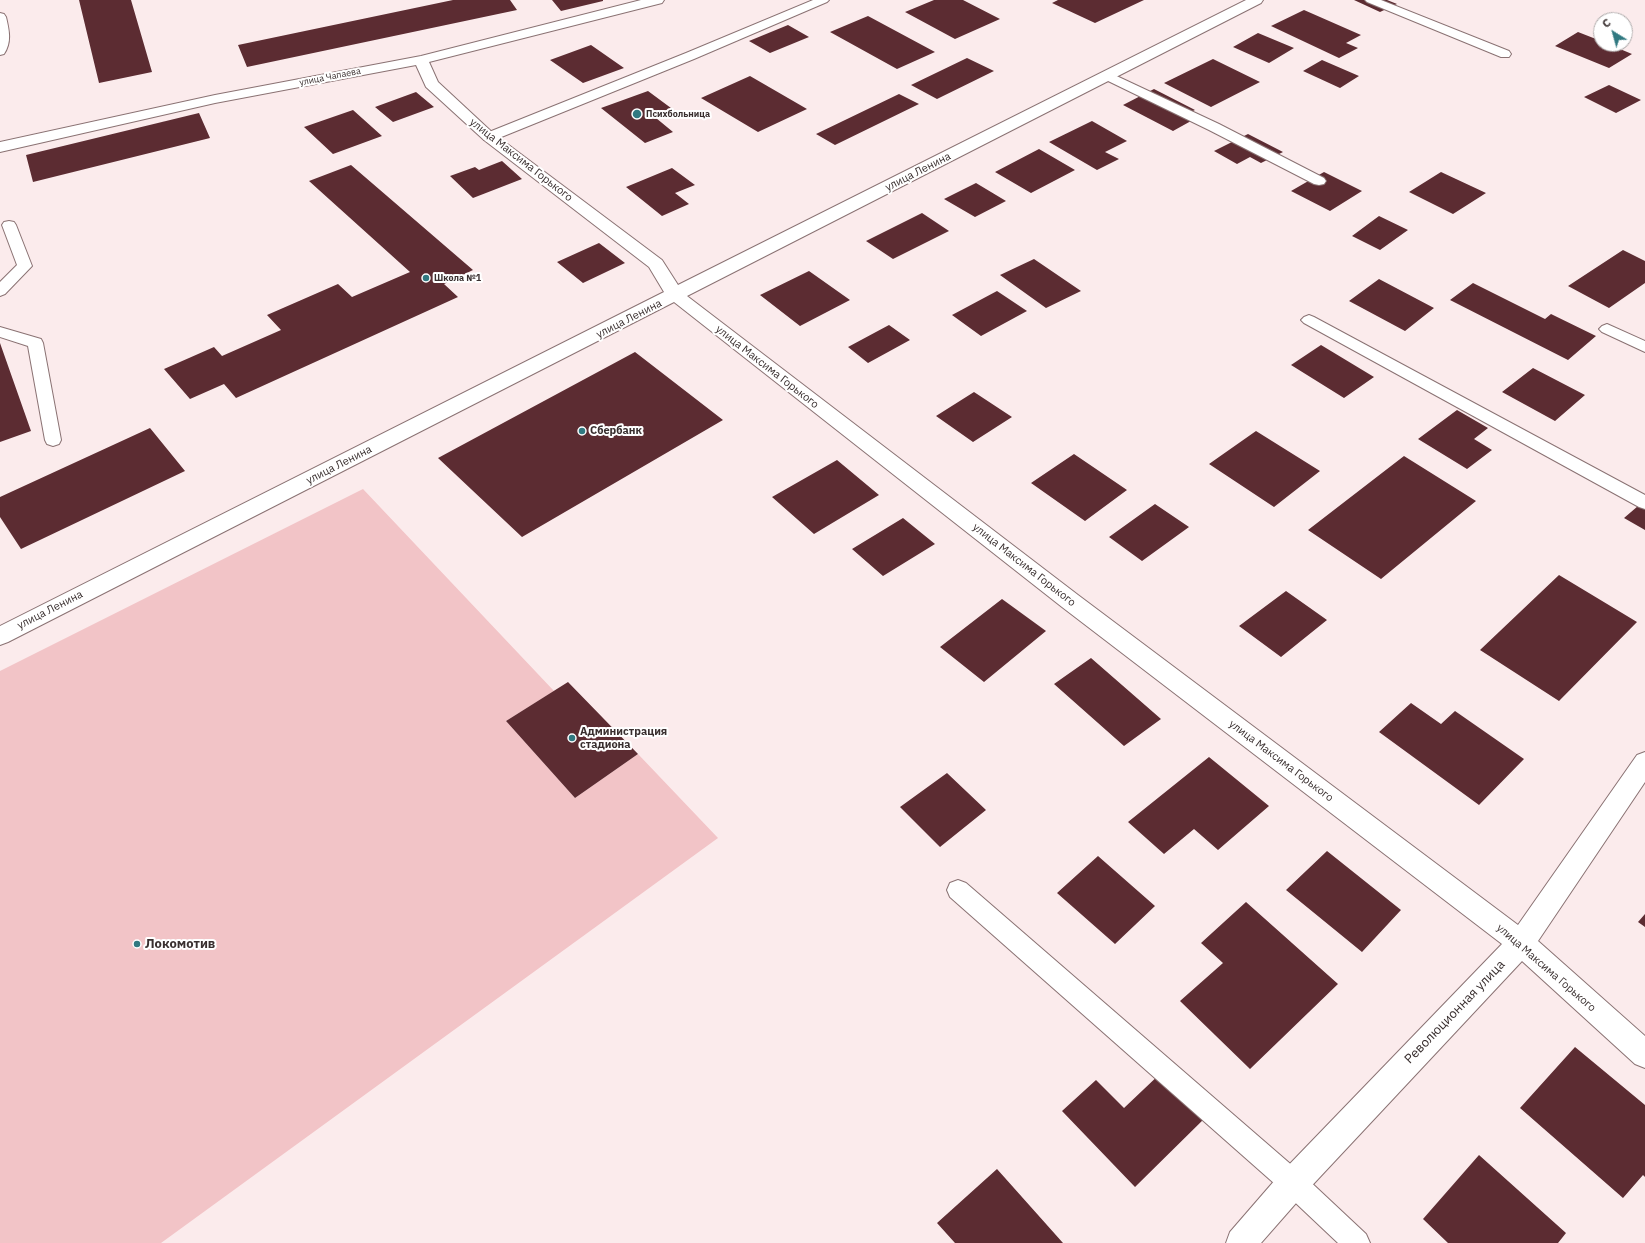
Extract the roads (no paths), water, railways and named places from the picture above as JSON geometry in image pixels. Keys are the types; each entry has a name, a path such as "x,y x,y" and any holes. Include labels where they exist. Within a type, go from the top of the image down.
{"street":[{"name":"улица Чапаева","path":"0,147 215,99 421,60 657,0"},
{"name":"улица Ленина","path":"0,636 1256,0"},
{"name":"улица Максима Горького","path":"421,60 431,84 488,136 656,264 675,295 1077,605 1521,943 1645,1054"},
{"name":"Революционная улица","path":"1241,1243 1293,1183 1521,943 1645,762"}],"lane":[{"path":"488,136 690,56 823,0"},
{"path":"1371,0 1506,54"},
{"path":"0,17 4,35 0,51"},
{"path":"1108,76 1214,127 1319,181"},
{"path":"0,291 25,266 9,225"},
{"path":"1309,320 1645,503"},
{"path":"1607,329 1645,347"},
{"path":"0,332 34,343 53,440"},
{"path":"958,890 1293,1183 1357,1243"}],"place":[{"name":"Психбольница","path":"637,114"},
{"name":"Школа №1","path":"426,278"},
{"name":"Сбербанк","path":"582,431"},
{"name":"Администрация стадиона","path":"572,738"},
{"name":"Локомотив","path":"137,944"}]}
